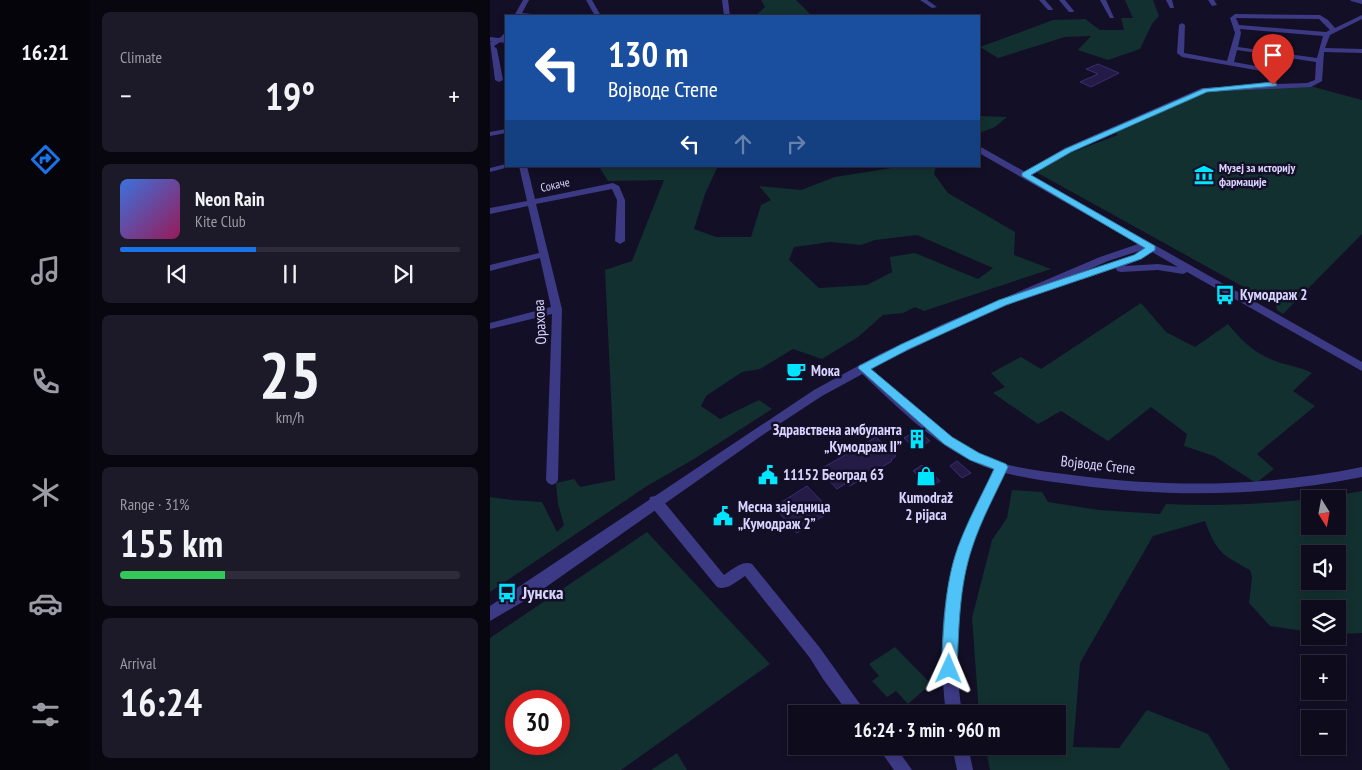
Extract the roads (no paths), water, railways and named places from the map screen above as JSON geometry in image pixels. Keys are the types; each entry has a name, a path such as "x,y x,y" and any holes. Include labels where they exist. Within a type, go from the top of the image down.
{"street":[{"path":"518,15 526,0"},
{"path":"589,0 597,15"},
{"path":"725,0 727,15"},
{"path":"923,0 934,8"},
{"path":"1042,0 1050,10"},
{"path":"1062,0 1071,11"},
{"path":"1103,0 1112,17"},
{"path":"1169,0 1172,7"},
{"path":"1353,0 1362,2"},
{"path":"1230,62 1238,33 1232,18 1235,16 1317,17 1326,21 1331,32"},
{"path":"1236,27 1331,32 1362,17"},
{"path":"1182,25 1180,53 1182,55 1270,70 1273,86"},
{"path":"1025,175 1068,150 1206,90 1308,85 1318,81 1321,50 1331,32"},
{"path":"490,39 503,41"},
{"path":"490,82 502,80 494,49 490,45 503,41"},
{"path":"1234,48 1319,60"},
{"path":"1321,50 1362,51"},
{"path":"490,134 505,131"},
{"path":"980,150 1198,276 1362,367"},
{"path":"490,170 505,167"},
{"name":"Орахова","path":"523,167 557,309 552,480"},
{"name":"Сокаче","path":"532,202 608,186 615,187 621,200 620,241"},
{"path":"490,211 532,202"},
{"path":"1104,259 1120,240 1121,233 1118,228"},
{"path":"490,614 530,589 655,501 818,393 906,346 1003,302 1104,259 1148,246"},
{"path":"1003,302 1138,257 1148,246"},
{"path":"490,268 545,254"},
{"path":"1089,274 1148,266 1171,268 1198,276"},
{"path":"490,326 557,309"},
{"name":"Војводе Степе","path":"863,368 948,441 975,456 1002,467 1048,476 1109,484 1212,489 1292,484 1362,472"},
{"path":"953,705 949,649 955,590 965,547 1002,467"},
{"path":"655,501 722,583 747,568 816,653 852,705"},
{"path":"892,755 904,770"},
{"path":"962,755 965,770"}],"place":[{"name":"Музеј за историју фармације","path":"1204,175"},
{"name":"Кумодраж 2","path":"1225,295"},
{"name":"Мока","path":"796,371"},
{"name":"Здравствена амбуланта „Кумодраж II”","path":"917,439"},
{"name":"11152 Београд 63","path":"768,475"},
{"name":"Kumodraž 2 pijaca","path":"926,476"},
{"name":"Месна заједница „Кумодраж 2”","path":"723,516"},
{"name":"Јунска","path":"507,593"}]}
